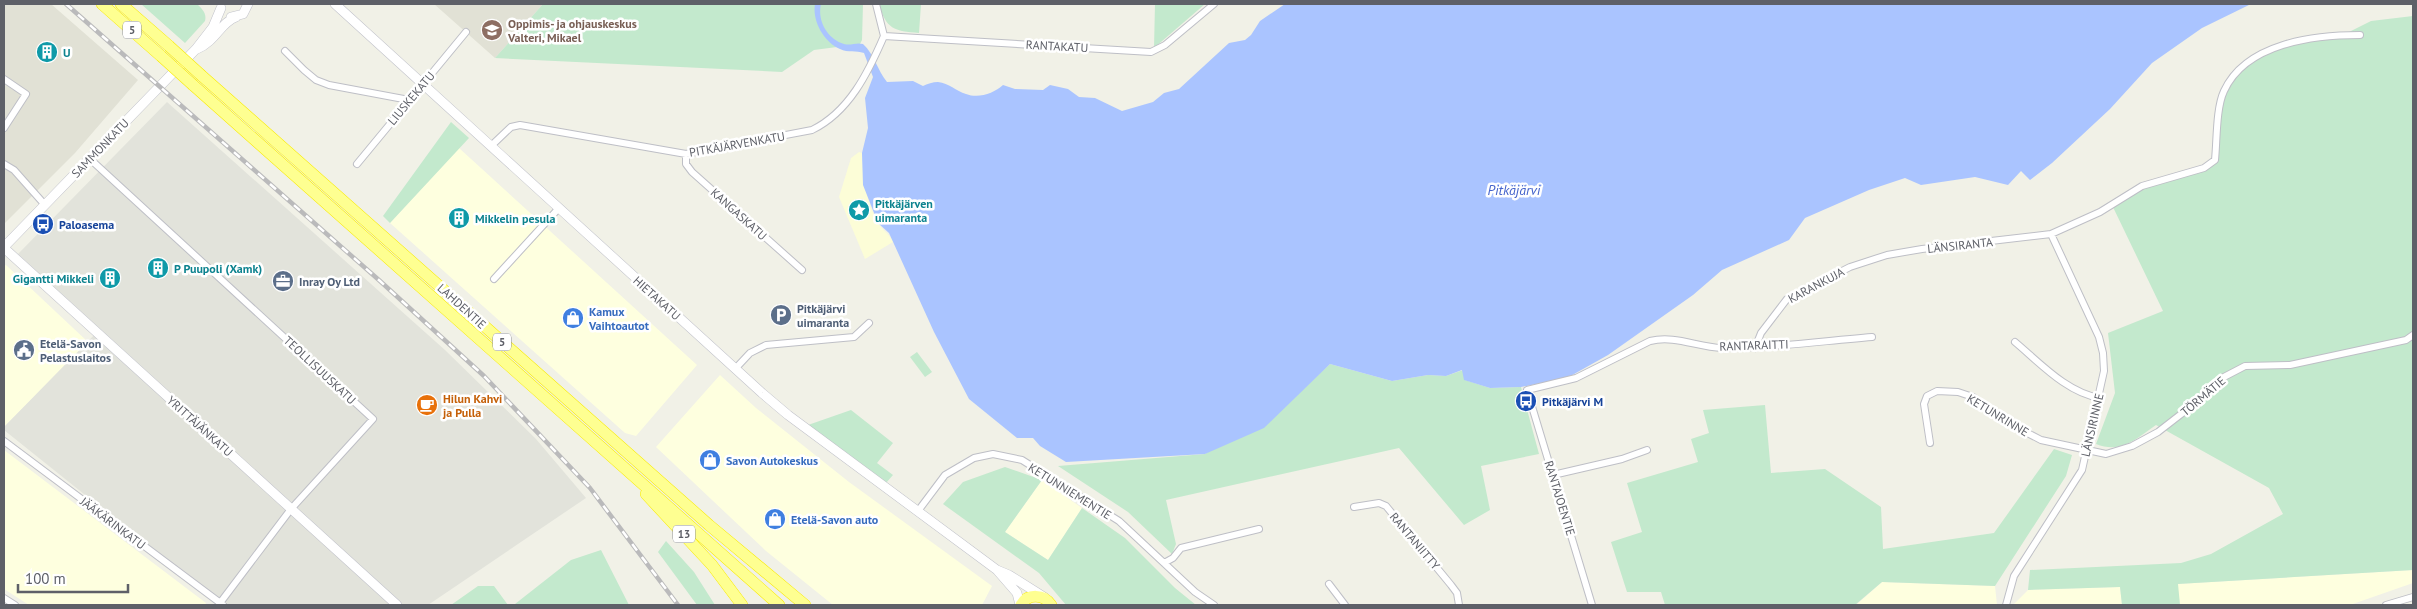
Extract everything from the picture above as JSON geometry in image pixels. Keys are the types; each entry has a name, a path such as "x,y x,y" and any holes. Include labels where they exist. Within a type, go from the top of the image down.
{"highway":[{"name":"LAHDENTIE","path":"102,4 779,605"},
{"name":"LAHDENTIE","path":"121,4 709,525 805,605"},
{"name":"13","path":"622,467 712,565 742,605"},
{"path":"1020,605 1029,597 1048,601"}],"street":[{"name":"SAMMONKATU","path":"196,49 206,45 227,22 245,12 249,4"},
{"name":"HIETAKATU","path":"335,4 735,369 788,415 997,570 1017,593 1020,605"},
{"path":"876,4 884,36"},
{"name":"RANTAKATU","path":"884,36 1151,52 1165,45 1214,4"},
{"path":"220,5 229,16 236,17"},
{"name":"SAMMONKATU","path":"4,247 196,49 214,27 220,5"},
{"name":"LIUSKEKATU","path":"357,164 466,32"},
{"name":"LÄNSIRANTA","path":"1870,259 1922,249 2051,234 2100,212 2142,186 2204,168 2216,160 2217,126 2224,91 2242,66 2271,48 2333,37 2360,35"},
{"name":"PITKÄJÄRVENKATU","path":"491,146 511,126 520,124 686,154 812,130 828,122 843,108 868,70 884,36"},
{"path":"285,51 316,80 330,85 409,100"},
{"path":"4,79 26,94 4,128"},
{"name":"KANGASKATU","path":"686,154 686,164 692,172 802,270"},
{"name":"TEOLLISUUSKATU","path":"90,159 373,419 291,509 222,604"},
{"path":"4,164 14,170 44,205"},
{"path":"494,279 559,208"},
{"name":"LÄNSIRINNE","path":"2006,605 2014,576 2077,480 2100,398 2104,371 2104,353 2099,337 2051,234"},
{"name":"YRITTÄJÄNKATU","path":"4,247 397,605"},
{"name":"KARANKUJA","path":"1755,348 1761,334 1787,299 1870,259"},
{"path":"735,369 750,353 766,345 854,337 869,324"},
{"name":"TÖRMÄTIE","path":"2086,450 2106,454 2132,446 2158,432 2198,401 2222,378 2245,366 2290,365 2406,340 2413,335"},
{"name":"RANTARAITTI","path":"1527,390 1576,378 1650,341 1660,339 1672,338 1716,348 1755,348 1872,337"},
{"path":"2015,342 2058,377 2079,390 2100,398"},
{"name":"RANTAJOENTIE","path":"1527,390 1592,605"},
{"name":"KETUNRINNE","path":"1930,443 1924,404 1928,396 1937,391 1958,392 1973,397 2027,434 2041,440 2086,450"},
{"name":"JÄÄKÄRINKATU","path":"4,441 222,604"},
{"path":"1553,475 1647,450"},
{"name":"KETUNNIEMENTIE","path":"918,511 945,475 974,458 993,454 1022,460 1119,521 1195,592 1214,605"},
{"name":"RANTANIITTY","path":"1354,507 1379,503 1386,506 1451,584 1457,593 1459,605"},
{"path":"1164,563 1173,558 1181,548 1259,529"},
{"name":"HIETAKATU","path":"997,570 1010,575 1048,601"},
{"path":"1329,584 1345,605"},
{"path":"2386,605 2413,597"},
{"path":"4,598 15,605"}],"shaded area":[{"path":"4,4 51,4 138,80 75,153 4,224"},
{"path":"141,4 197,4 205,13 205,21 185,43"},
{"name":"Oppimis- ja ohjauskeskus Valteri, Mikael","path":"434,4 543,4 495,58"},
{"path":"543,4 863,4 862,40 860,44 814,50 782,72 495,58"},
{"path":"879,4 921,4 919,33 897,30 892,27 885,19"},
{"path":"1155,4 1205,4 1154,48"},
{"path":"2413,16 2413,570 2178,584 2180,605 2122,605 2120,587 2028,590 2030,570 2181,563 2211,554 2283,514 2269,488 2156,425 2135,440 2121,446 2105,447 2096,444 2115,393 2108,333 2163,311 2112,205 2137,189 2204,168 2215,160 2224,91 2242,66 2271,48 2343,35 2371,21"},
{"path":"167,102 445,350 536,439 586,498 428,605 218,605 220,603 4,430 4,427 100,329 18,254"},
{"path":"451,122 469,138 390,223 383,216"},
{"path":"459,148 697,365 636,436 625,433 390,223"},
{"path":"6,265 88,342 4,427 4,266"},
{"path":"917,352 932,372 925,377 910,357"},
{"path":"1330,364 1392,381 1428,375 1446,376 1463,370 1465,380 1490,388 1521,387 1539,454 1481,466 1490,510 1464,525 1399,448 1166,500 1176,544 1172,554 1128,512 1058,466 1205,454 1305,387"},
{"path":"720,375 756,408 849,482 992,586 982,605 833,605 766,551 656,447"},
{"path":"1765,405 1771,473 1825,469 1881,507 1883,549 1994,533 2054,449 2072,455 2066,476 1995,586 1882,582 1855,605 1665,605 1661,592 1627,592 1611,542 1642,532 1627,483 1698,462 1691,439 1709,433 1703,410"},
{"path":"851,410 893,443 877,463 893,475 886,483 808,425"},
{"path":"4,450 206,603 205,605 29,605 4,589"},
{"path":"1005,467 1042,480 1005,532 1048,560 1082,508 1125,538 1175,588 1196,605 1066,605 1039,573 943,504 963,482"},
{"path":"1042,480 1082,508 1048,560 1005,532"},
{"path":"666,541 694,572 715,605 697,605 658,552"},
{"path":"601,550 629,605 515,604 571,560"},
{"path":"2413,570 2413,583 2350,605 2180,605 2177,584"},
{"path":"1882,582 1995,586 1997,605 1856,605"},
{"path":"478,586 494,586 508,605 451,605"},
{"path":"2120,587 2122,605 2013,605 2028,590"}],"sand":[{"name":"Pitkäjärven uimaranta","path":"859,152 862,153 867,196 873,212 879,224 893,242 865,259 839,197 851,158"}],"water":[{"name":"Pitkäjärvi","path":"815,4 821,4 822,22 828,33 838,42 844,44 863,44 887,82 913,81 923,86 938,82 966,94 976,96 991,93 1003,85 1015,89 1043,90 1050,85 1068,89 1079,97 1095,98 1122,111 1153,102 1164,93 1179,89 1229,43 1245,40 1251,35 1260,21 1285,4 2251,4 2202,28 2152,63 2110,109 2052,163 2030,180 2021,171 2008,185 1975,177 1921,185 1905,178 1869,190 1805,218 1789,240 1722,270 1693,295 1608,355 1567,378 1521,387 1490,388 1464,380 1462,370 1446,376 1428,375 1392,381 1330,364 1264,428 1205,454 1066,462 1040,446 1033,438 1017,438 969,399 934,332 889,233 878,223 863,185 862,153 868,128 865,98 873,77 864,53 843,50 834,46 824,36 815,17"}],"railway":[{"path":"66,4 380,281 484,376 590,488 678,605"}],"place":[{"name":"Oppimis- ja ohjauskeskus Valteri, Mikael","path":"492,30"},
{"name":"U","path":"47,52"},
{"name":"Pitkäjärven uimaranta","path":"859,210"},
{"name":"Mikkelin pesula","path":"459,218"},
{"name":"Paloasema","path":"43,224"},
{"name":"P Puupoli (Xamk)","path":"158,268"},
{"name":"Gigantti Mikkeli","path":"110,278"},
{"name":"Inray Oy Ltd","path":"283,281"},
{"name":"Pitkäjärvi uimaranta","path":"781,315"},
{"name":"Kamux Vaihtoautot","path":"573,318"},
{"name":"Etelä-Savon Pelastuslaitos","path":"24,350"},
{"name":"Pitkäjärvi M","path":"1526,401"},
{"name":"Hilun Kahvi ja Pulla","path":"427,405"},
{"name":"Savon Autokeskus","path":"710,460"},
{"name":"Etelä-Savon auto","path":"775,519"}]}
